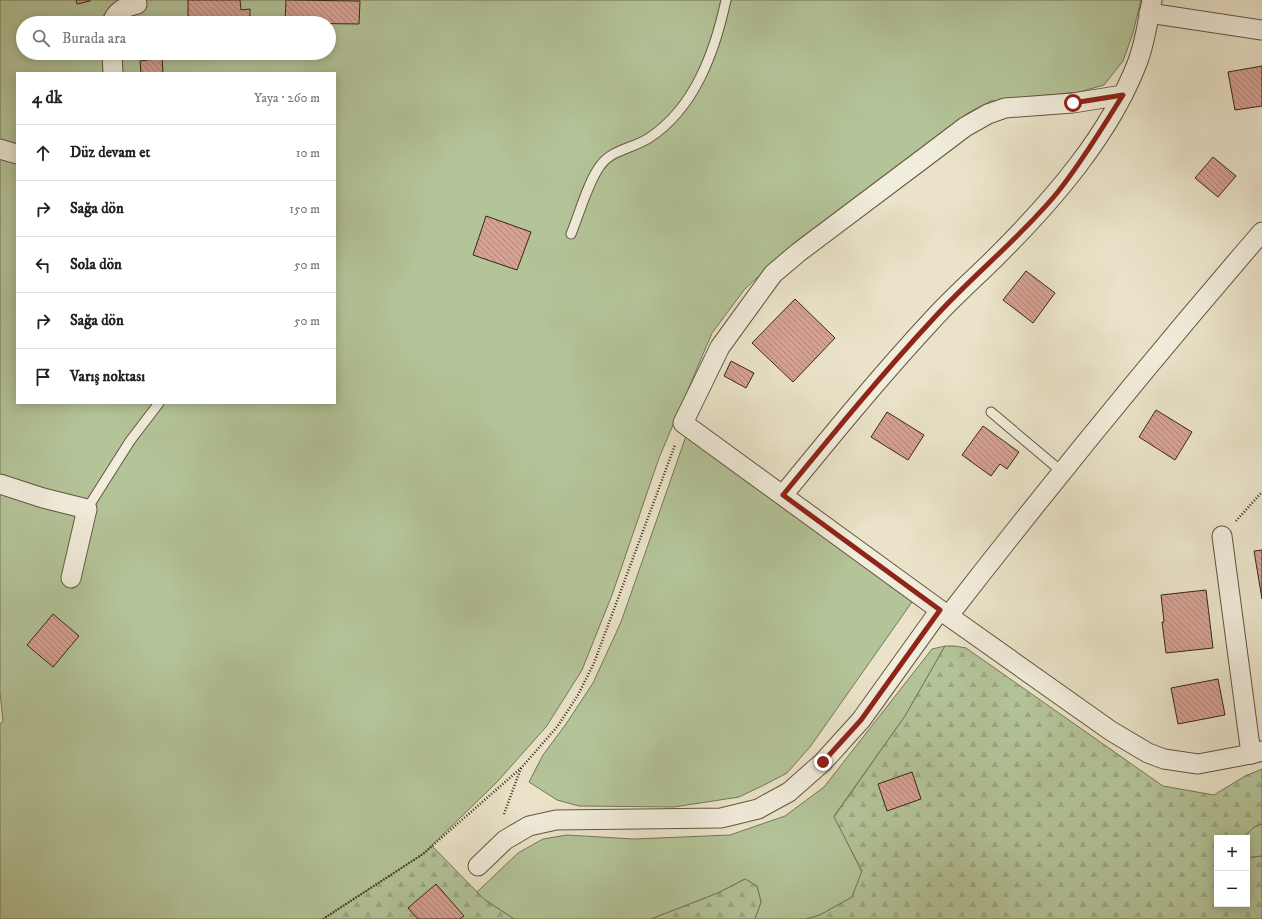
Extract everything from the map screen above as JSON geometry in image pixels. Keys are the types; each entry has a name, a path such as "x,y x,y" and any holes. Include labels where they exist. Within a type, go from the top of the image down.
{"street":[{"path":"114,16 119,11 137,4"},
{"path":"783,495 852,410 935,317 998,255 1057,193 1100,132 1123,95 1138,61 1151,7 1262,30"},
{"path":"112,60 113,72"},
{"path":"1123,95 1073,103 1005,108 988,114 965,127 930,153 799,252 773,274 720,347 683,423 944,613 1111,730 1148,752 1164,759 1198,764 1256,753 1222,536"},
{"path":"0,150 16,154"},
{"path":"478,866 505,840 529,826 556,820 721,818 758,809 789,792 823,762 861,720 944,613 1181,326 1262,232"},
{"path":"0,484 43,498 87,509 71,578"}],"lane":[{"path":"571,234 599,167 610,155 648,138 668,123 684,104 701,76 714,45 726,0"},
{"path":"87,509 130,441 158,404"},
{"path":"991,412 1061,471"}],"path":[{"path":"323,919 423,854 521,768 557,727 578,695 594,663 683,423"},
{"path":"1222,536 1262,492"},
{"path":"503,818 521,768"}],"green space":[{"path":"0,0 1141,0 1133,33 1123,61 1104,85 1079,92 991,101 968,113 791,246 744,290 712,333 659,458 612,595 582,670 546,727 497,782 423,854 323,919 0,919 0,724 3,721 0,692"},
{"path":"686,436 912,602 810,747 787,773 739,797 674,807 579,806 557,800 529,782 543,755 566,724 593,683 621,622"},
{"path":"945,646 905,716 834,816 862,872 852,897 820,915 806,919 755,919 761,902 757,886 745,879 718,893 651,919 514,919 485,900 477,892 518,853 543,839 567,835 634,839 730,835 785,816 824,787 932,649"},
{"path":"945,646 955,646 966,648 1163,786 1214,795 1245,776 1262,769 1262,824 1254,827 1246,835 1214,835 1214,907 1250,907 1250,858 1262,856 1262,919 806,919 820,915 852,897 862,871 834,817 905,716"},
{"path":"1262,824 1262,856 1250,858 1250,835 1246,835 1254,827"},
{"path":"432,846 485,900 514,919 323,919 423,854"},
{"path":"745,879 757,886 761,902 755,919 651,919 718,893"}],"building":[{"path":"76,0 90,0 90,1 77,4"},
{"path":"188,0 240,0 241,10 250,9 250,16 188,16"},
{"path":"286,0 360,1 359,24 336,24 336,16 285,16"},
{"path":"162,60 163,72 141,72 140,61"},
{"path":"1262,66 1262,106 1235,110 1228,72"},
{"path":"1213,157 1236,176 1218,197 1195,178"},
{"path":"486,216 531,232 517,270 473,255"},
{"path":"1026,271 1055,293 1033,323 1003,300"},
{"path":"795,299 835,338 793,382 752,343"},
{"path":"731,361 754,373 746,388 724,376"},
{"path":"1156,410 1192,432 1175,460 1139,437"},
{"path":"887,412 924,435 908,460 871,437"},
{"path":"983,426 1019,452 1007,469 1000,464 991,476 962,455"},
{"path":"1262,550 1262,599 1254,551"},
{"path":"1206,590 1213,648 1166,653 1162,622 1164,622 1161,595"},
{"path":"53,614 79,636 53,667 27,645"},
{"path":"1218,679 1225,715 1178,724 1171,688"},
{"path":"912,772 921,799 887,811 878,784"},
{"path":"436,884 464,916 460,919 418,919 408,908"}],"route":[{"path":"823,762 861,720 940,610 783,495 852,410 935,317 998,255 1057,193 1100,132 1123,95 1073,103"}]}
